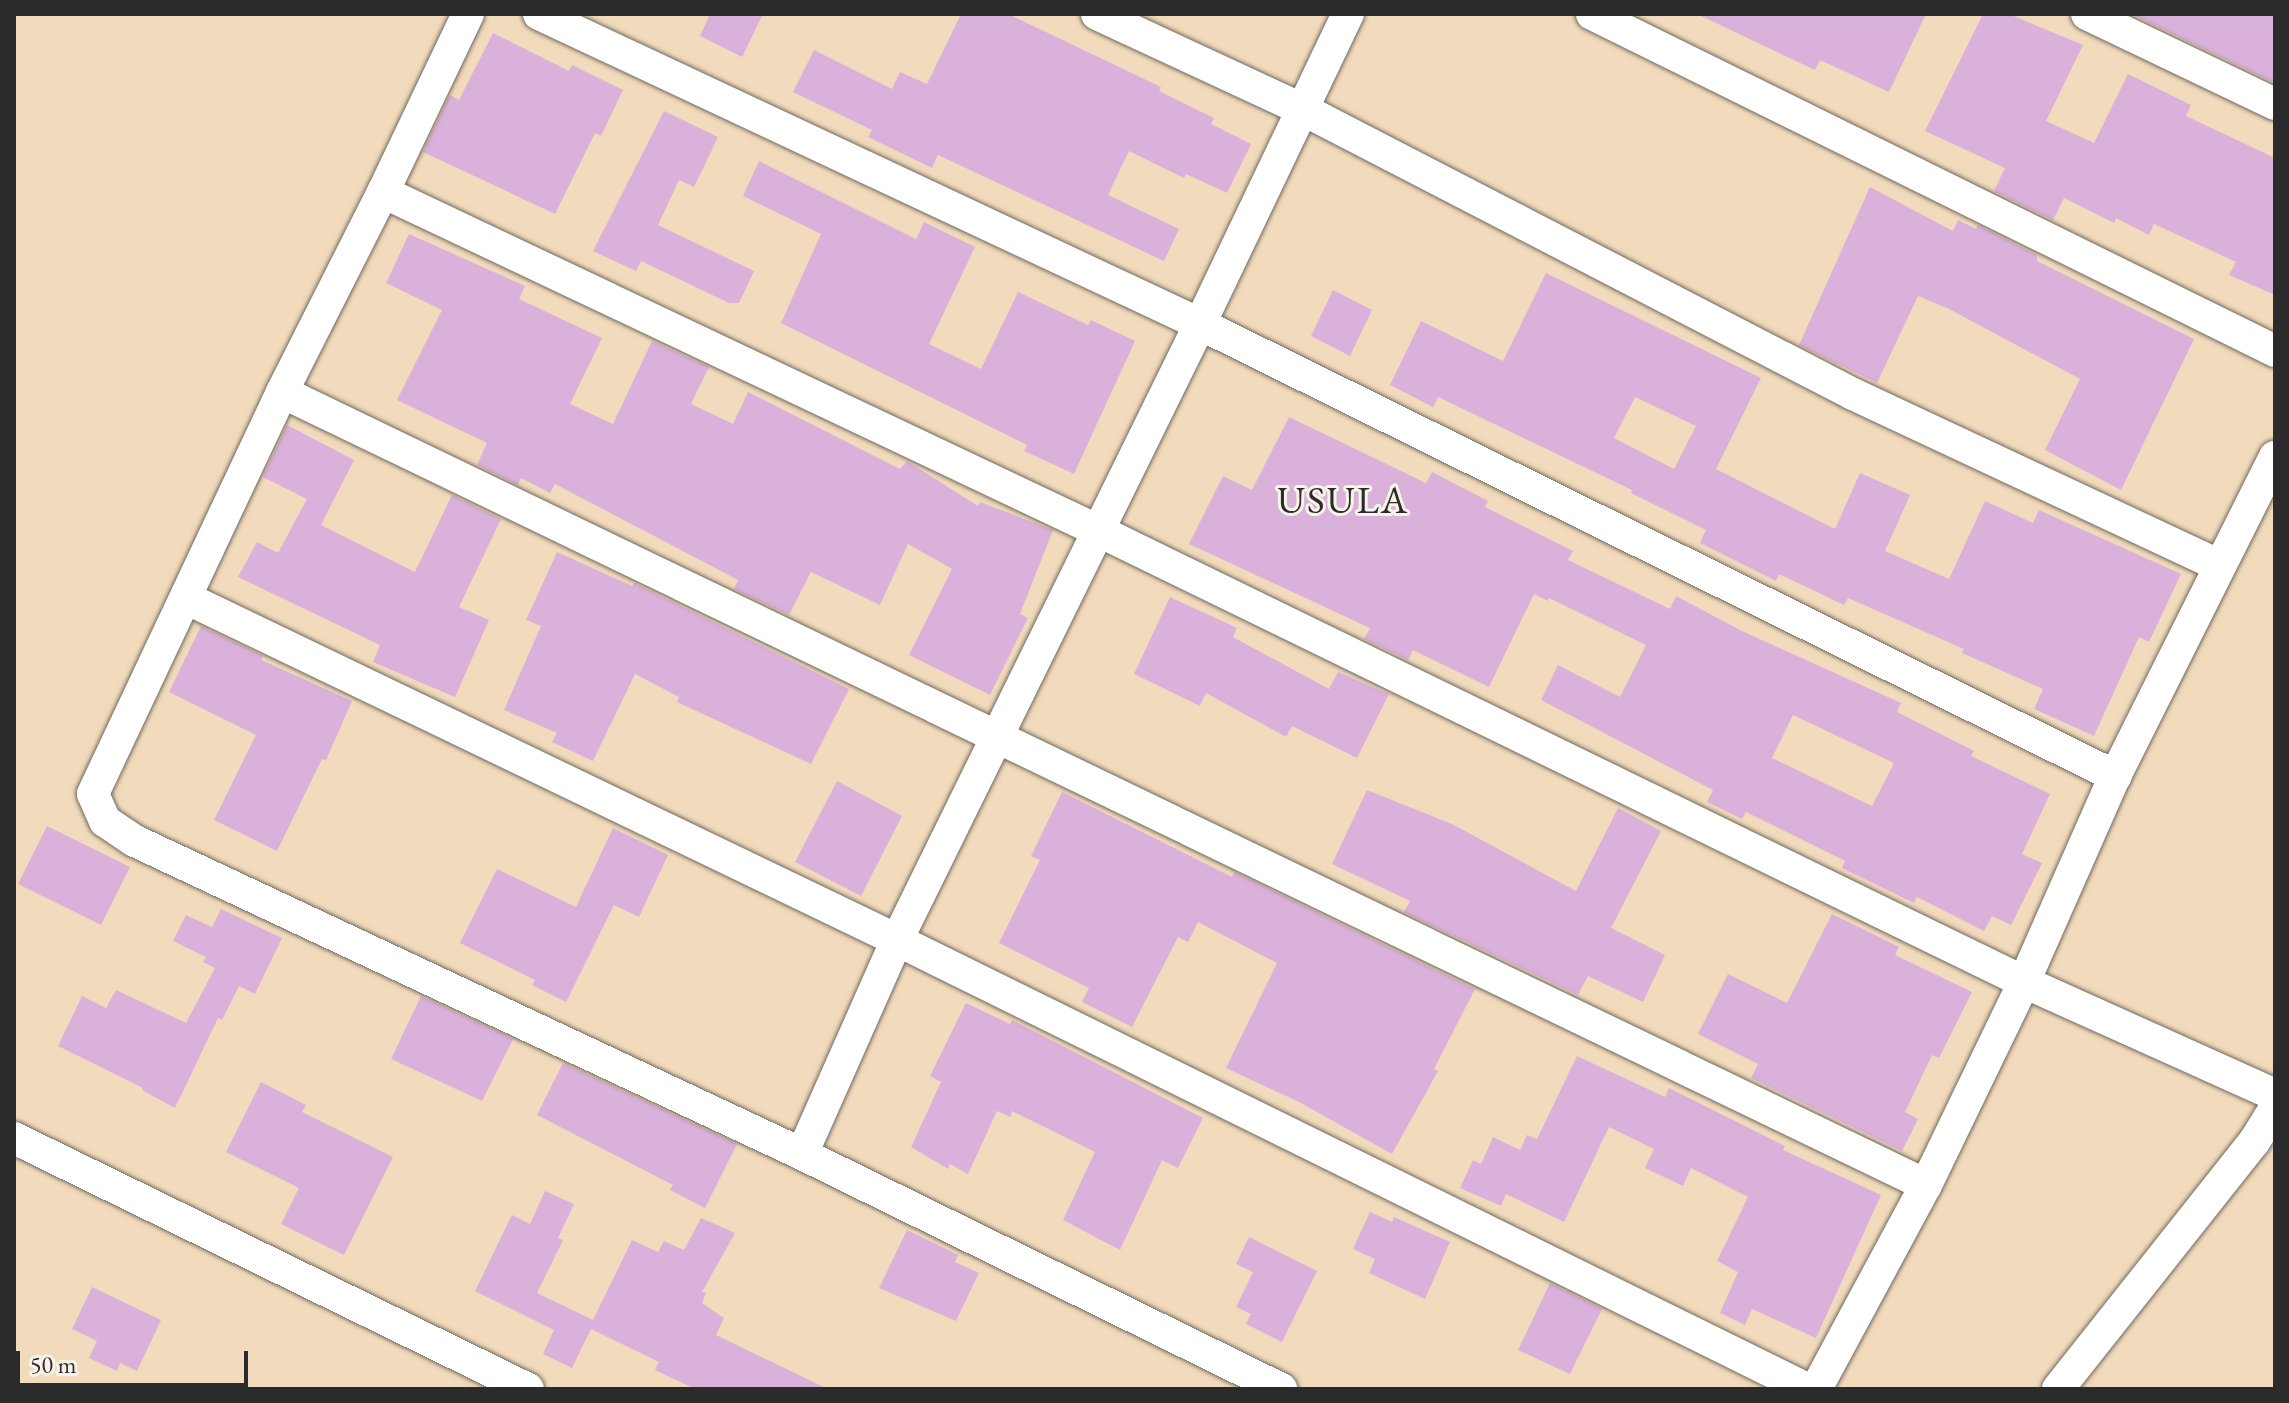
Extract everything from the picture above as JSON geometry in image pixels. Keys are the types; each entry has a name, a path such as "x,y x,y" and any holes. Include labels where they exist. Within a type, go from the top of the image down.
{"street":[{"path":"468,14 282,392 93,794 105,821 135,841 802,1154 1281,1389"},
{"path":"539,14 1200,324 2115,776"},
{"path":"1097,14 1302,109 1853,394 2220,566"},
{"path":"802,1154 897,940 1200,324 1348,14"},
{"path":"1592,14 2275,351"},
{"path":"2087,14 2275,104"},
{"path":"383,192 1099,531 2024,982 2275,1095"},
{"path":"282,392 997,734 1926,1185"},
{"path":"1816,1389 1926,1185 2024,982 2115,776 2275,457"},
{"path":"186,598 897,940 1807,1389"},
{"path":"2058,1389 2264,1147 2275,1108"},
{"path":"14,1138 528,1389"}],"building":[{"path":"710,14 763,14 742,57 700,36"},
{"path":"961,14 1008,14 1161,87 1159,91 1214,118 1211,124 1251,144 1227,193 1186,174 1184,178 1129,151 1108,195 1179,229 1164,261 938,155 932,168 868,137 872,130 793,92 814,50 892,89 900,72 927,84"},
{"path":"1697,14 1926,14 1889,92 1820,60 1815,70"},
{"path":"1983,14 2009,14 2083,45 2046,121 2094,143 2128,74 2191,105 2186,116 2275,158 2275,295 2229,275 2236,262 2154,224 2149,235 2116,218 2114,223 2064,198 2053,220 1994,191 2005,168 1925,131"},
{"path":"2131,14 2275,14 2275,83"},
{"path":"493,33 569,71 572,65 623,90 601,136 595,133 555,214 423,152 450,95 459,100"},
{"path":"664,111 718,137 694,187 679,180 658,225 754,271 739,303 729,303 641,261 636,271 593,251"},
{"path":"759,161 916,239 924,222 975,247 929,344 981,369 1018,292 1088,325 1091,320 1135,341 1074,474 1024,451 1027,445 781,323 821,234 743,196"},
{"path":"1870,187 1953,231 1958,220 1976,229 1978,225 2037,255 2037,261 2194,339 2121,490 2045,450 2080,379 1949,309 1918,296 1877,383 1799,345"},
{"path":"409,234 525,286 519,299 602,338 570,404 613,424 652,341 709,367 691,404 733,424 748,392 900,469 907,461 978,506 980,502 1053,530 1020,614 1028,618 990,695 909,655 952,569 908,544 880,605 811,572 789,615 734,589 738,580 555,484 550,493 521,478 518,485 477,465 487,443 397,400 442,310 386,283"},
{"path":"1546,273 1761,378 1716,469 1835,529 1860,473 1910,495 1885,551 1949,579 1985,501 2033,523 2039,510 2181,574 2149,642 2139,637 2094,736 2034,709 2043,689 1962,653 1964,649 1848,598 1844,605 1779,574 1776,581 1700,543 1706,530 1631,493 1632,490 1438,397 1433,407 1390,385 1421,321 1503,361","holes":["1635,397 1696,426 1674,469 1614,438"]},
{"path":"1333,290 1372,310 1350,356 1311,336"},
{"path":"1289,417 1426,483 1432,472 1488,501 1485,507 1573,551 1568,560 1670,609 1676,596 1742,631 1901,703 1897,712 1974,751 1971,756 2050,794 2022,854 2042,863 2011,925 1992,916 1984,931 1917,897 1914,903 1842,868 1845,861 1746,812 1742,819 1707,802 1713,790 1541,700 1558,665 1620,697 1646,645 1549,598 1548,601 1534,594 1489,687 1413,650 1408,660 1364,639 1370,628 1189,544 1223,476 1252,490","holes":["1793,715 1894,763 1872,806 1772,758"]},
{"path":"287,425 354,460 321,525 415,572 452,495 501,519 459,607 489,620 455,697 373,662 380,645 238,577 257,542 278,553 307,499 263,477"},
{"path":"557,552 632,586 634,583 849,689 811,764 677,702 679,697 635,674 593,761 552,742 557,733 504,710 541,626 526,620"},
{"path":"1170,597 1237,628 1233,637 1329,689 1338,672 1389,694 1357,758 1292,726 1286,737 1206,693 1200,706 1134,674"},
{"path":"201,626 263,656 261,660 352,701 326,760 322,759 277,851 214,820 256,735 169,692"},
{"path":"837,781 902,816 861,896 795,862"},
{"path":"1367,790 1452,824 1576,891 1618,808 1661,831 1611,928 1665,955 1643,1002 1588,976 1578,995 1404,912 1410,901 1332,864"},
{"path":"1062,792 1232,877 1234,872 1475,989 1434,1069 1438,1071 1392,1154 1301,1103 1226,1068 1277,963 1198,922 1188,942 1178,937 1132,1027 1082,1002 1089,988 999,943 1040,860 1031,856"},
{"path":"47,826 130,867 101,925 18,884"},
{"path":"613,828 668,855 639,917 614,905 566,1002 532,985 535,980 460,943 497,869 576,907"},
{"path":"221,909 282,938 255,994 239,986 222,1020 218,1018 175,1108 143,1088 58,1046 82,996 106,1008 116,990 186,1023 215,968 203,962 206,957 173,941 186,915 212,927"},
{"path":"1832,914 1899,947 1895,955 1972,992 1939,1058 1932,1055 1905,1112 1918,1119 1902,1151 1751,1078 1758,1064 1698,1034 1728,974 1787,1003"},
{"path":"421,996 513,1039 482,1101 391,1059"},
{"path":"966,1003 1010,1024 1012,1020 1203,1118 1178,1168 1162,1160 1120,1250 1063,1220 1095,1152 1012,1111 1010,1117 997,1111 968,1174 950,1164 948,1169 911,1147 941,1082 930,1076"},
{"path":"1577,1056 1665,1097 1669,1088 1785,1146 1783,1150 1881,1195 1816,1338 1752,1309 1745,1325 1720,1313 1738,1272 1717,1261 1748,1197 1691,1168 1683,1186 1645,1168 1654,1149 1609,1127 1564,1222 1506,1194 1501,1206 1460,1188 1473,1160 1481,1164 1493,1137 1520,1150 1527,1135 1537,1139"},
{"path":"563,1063 737,1144 705,1208 670,1190 673,1185 537,1115"},
{"path":"261,1082 306,1105 302,1112 393,1157 344,1255 281,1224 299,1188 226,1152"},
{"path":"545,1191 574,1204 558,1238 563,1240 537,1293 593,1320 632,1240 658,1252 664,1241 684,1250 701,1218 735,1233 702,1292 706,1293 702,1303 724,1318 716,1335 828,1389 695,1389 655,1370 659,1362 591,1329 572,1368 543,1354 554,1330 475,1291 512,1215 530,1224"},
{"path":"1370,1212 1392,1222 1394,1217 1450,1242 1425,1299 1369,1273 1375,1259 1353,1249"},
{"path":"907,1230 958,1255 955,1262 979,1273 956,1321 879,1288"},
{"path":"1249,1237 1317,1271 1282,1342 1246,1324 1251,1314 1236,1307 1253,1272 1236,1264"},
{"path":"1550,1283 1602,1309 1570,1374 1518,1350"},
{"path":"92,1287 161,1320 137,1371 120,1363 117,1371 89,1358 97,1341 72,1329"}],"district":[{"name":"USULA","path":"1343,500"}]}
